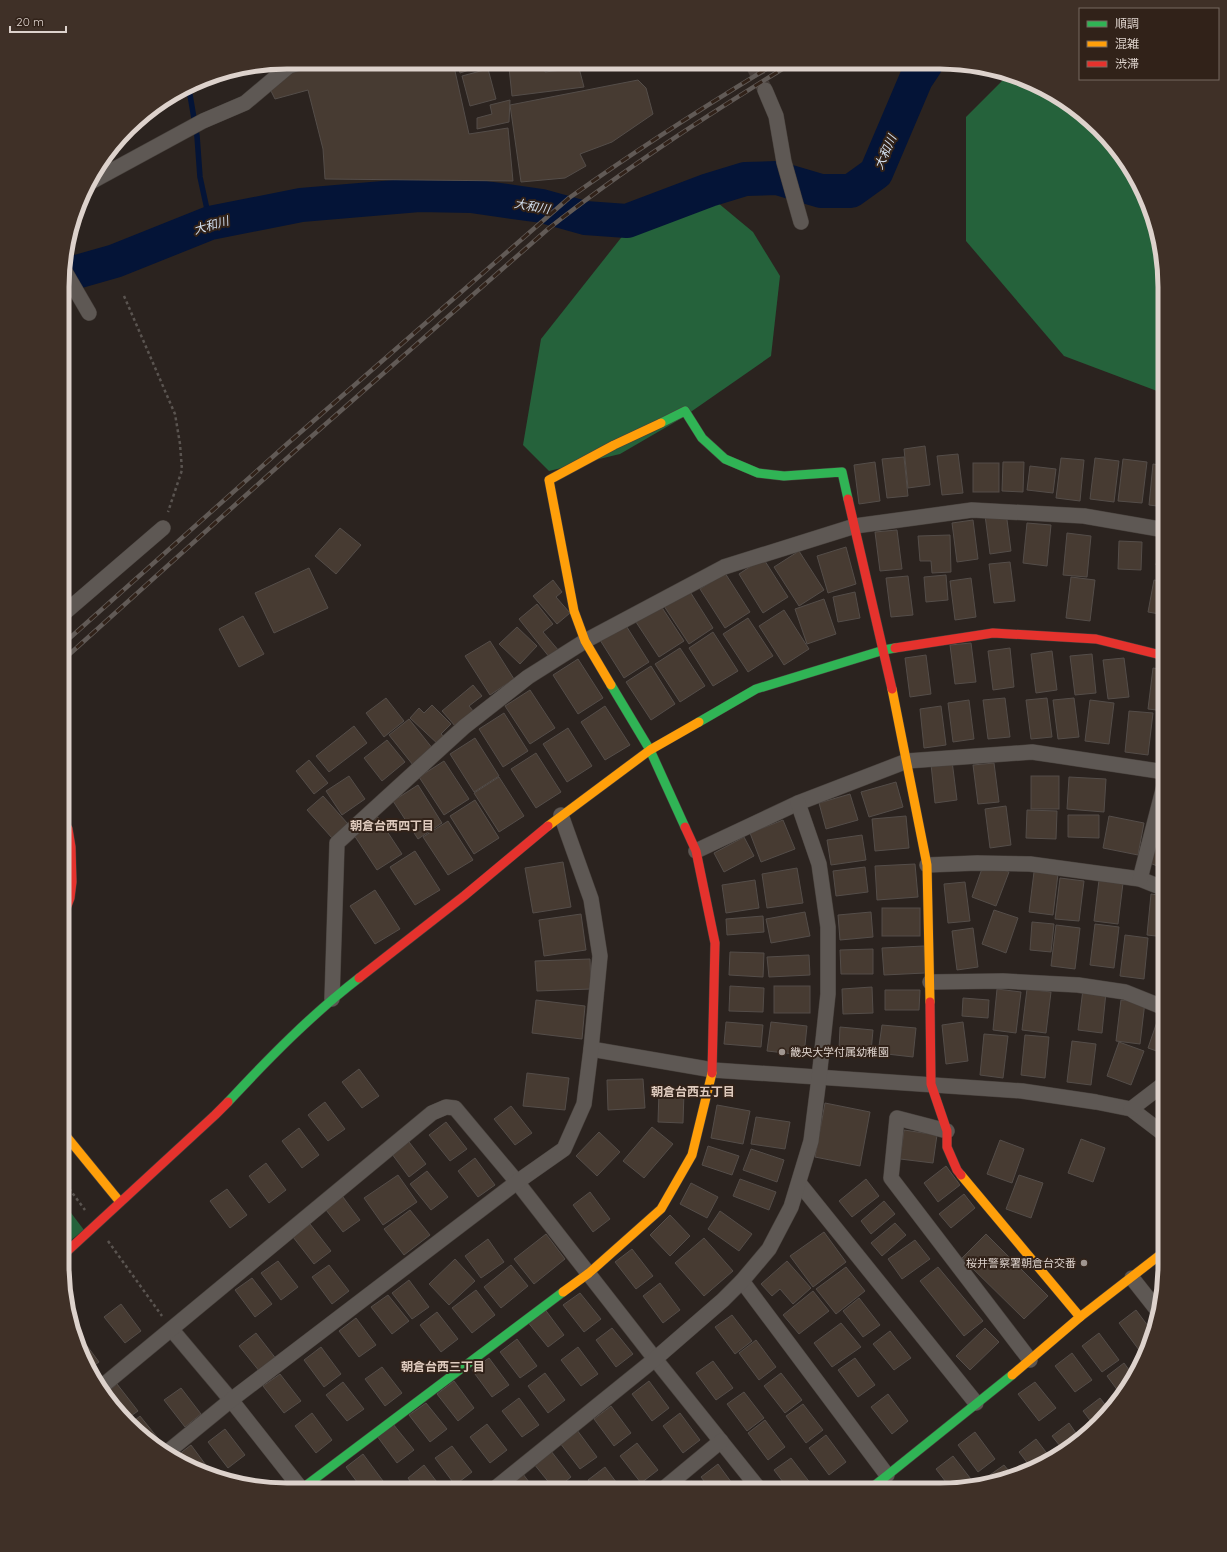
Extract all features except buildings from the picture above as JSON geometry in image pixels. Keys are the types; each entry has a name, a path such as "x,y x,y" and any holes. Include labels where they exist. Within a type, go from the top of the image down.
{"street":[{"path":"98,178 203,121 245,104 286,69"},
{"path":"765,90 776,116 784,162 801,222"},
{"path":"69,279 89,314"},
{"path":"309,1483 588,1273 661,1209 692,1155 713,1070 715,943 696,851 650,750 586,642 574,611 549,480 614,444 685,411 702,438 725,459 758,473 784,476 842,472 884,650 927,865 931,1084 947,1131 947,1147 957,1170 1080,1317"},
{"path":"332,999 337,843 464,727 528,677 586,642 724,568 855,526 972,510 1084,516 1158,529"},
{"path":"69,609 163,528"},
{"path":"69,1249 215,1115 264,1063 332,999 464,896 561,815 650,750 756,689 884,650 993,633 1096,639 1158,654"},
{"path":"696,851 798,804 907,761 1032,752 1158,771"},
{"path":"502,1483 655,1359 723,1300 742,1281 769,1249 791,1207 811,1141 828,994 828,927 819,864 798,804"},
{"path":"1140,879 1158,809"},
{"path":"171,1449 231,1400 517,1182 564,1149 584,1104 600,956 591,899 561,815"},
{"path":"69,835 71,846 72,882 69,901"},
{"path":"927,865 977,863 1030,864 1140,879 1158,886"},
{"path":"930,982 1003,981 1078,985 1125,992 1158,1005"},
{"path":"591,1049 713,1070 1022,1091 1131,1109 1158,1130"},
{"path":"1131,1109 1158,1088"},
{"path":"105,1384 432,1113 446,1107 455,1108 517,1182 655,1359 754,1483"},
{"path":"947,1131 897,1118 890,1178 1030,1360"},
{"path":"69,1140 120,1202"},
{"path":"798,1183 976,1403"},
{"path":"878,1483 1030,1360 1080,1317 1132,1278 1158,1256"},
{"path":"1132,1278 1154,1306"},
{"path":"742,1281 887,1475"},
{"path":"172,1330 231,1400 296,1483"},
{"path":"670,1483 721,1441"}],"path":[{"path":"124,296 175,414 180,444 182,470 163,528"},
{"path":"69,1188 85,1210"},
{"path":"103,1235 172,1330"}],"green space":[{"path":"1004,79 1037,91 1073,114 1104,143 1113,154 1136,190 1151,230 1154,244 1158,273 1158,391 1064,356 966,241 966,117"},
{"path":"700,188 753,232 780,276 771,356 682,418 620,454 549,471 523,445 541,339 647,205"},
{"path":"69,1210 84,1230 69,1242"}],"waterway":[{"name":"大和川","path":"69,276 73,273 115,261 210,223 301,205 419,195 471,196 542,206 585,218 627,221 709,190 745,179 777,178 821,191 851,191 876,173 916,79 923,69"},
{"path":"189,91 197,136 200,177 210,223"}],"tunnel":[{"path":"755,69 765,90"}],"railway":[{"path":"69,639 287,444 569,198 671,129 766,69"},
{"path":"69,655 295,451 548,229 577,206 637,163 729,102 782,69"}],"traffic: fast":[{"path":"661,423 685,411 702,438 725,459 758,473 784,476 842,472 848,499"},
{"path":"699,722 756,689 895,648"},
{"path":"611,685 650,750 685,827"},
{"path":"228,1102 291,1037 341,992 359,978"},
{"path":"309,1483 563,1292"},
{"path":"878,1483 1012,1375"}],"traffic: slow":[{"path":"611,685 585,641 574,611 549,480 614,445 661,423"},
{"path":"892,689 927,865 930,1002"},
{"path":"548,826 650,750 699,722"},
{"path":"563,1292 589,1273 661,1209 692,1155 712,1073"},
{"path":"69,1140 120,1202"},
{"path":"961,1175 1080,1317"},
{"path":"1012,1375 1080,1317 1158,1256"}],"traffic: jam":[{"path":"848,499 892,689"},
{"path":"895,648 993,633 1096,639 1158,654"},
{"path":"359,978 464,896 548,826"},
{"path":"685,827 696,851 715,943 712,1073"},
{"path":"69,835 71,847 72,882 69,901"},
{"path":"930,1002 931,1084 947,1131 947,1147 957,1170 961,1175"},
{"path":"69,1250 228,1102"}],"place":[{"name":"畿央大学付属幼稚園","path":"782,1052"},
{"name":"桜井警察署朝倉台交番","path":"1084,1263"}],"district":[{"name":"朝倉台西四丁目","path":"392,825"},
{"name":"朝倉台西五丁目","path":"693,1091"},
{"name":"朝倉台西三丁目","path":"443,1366"}]}
